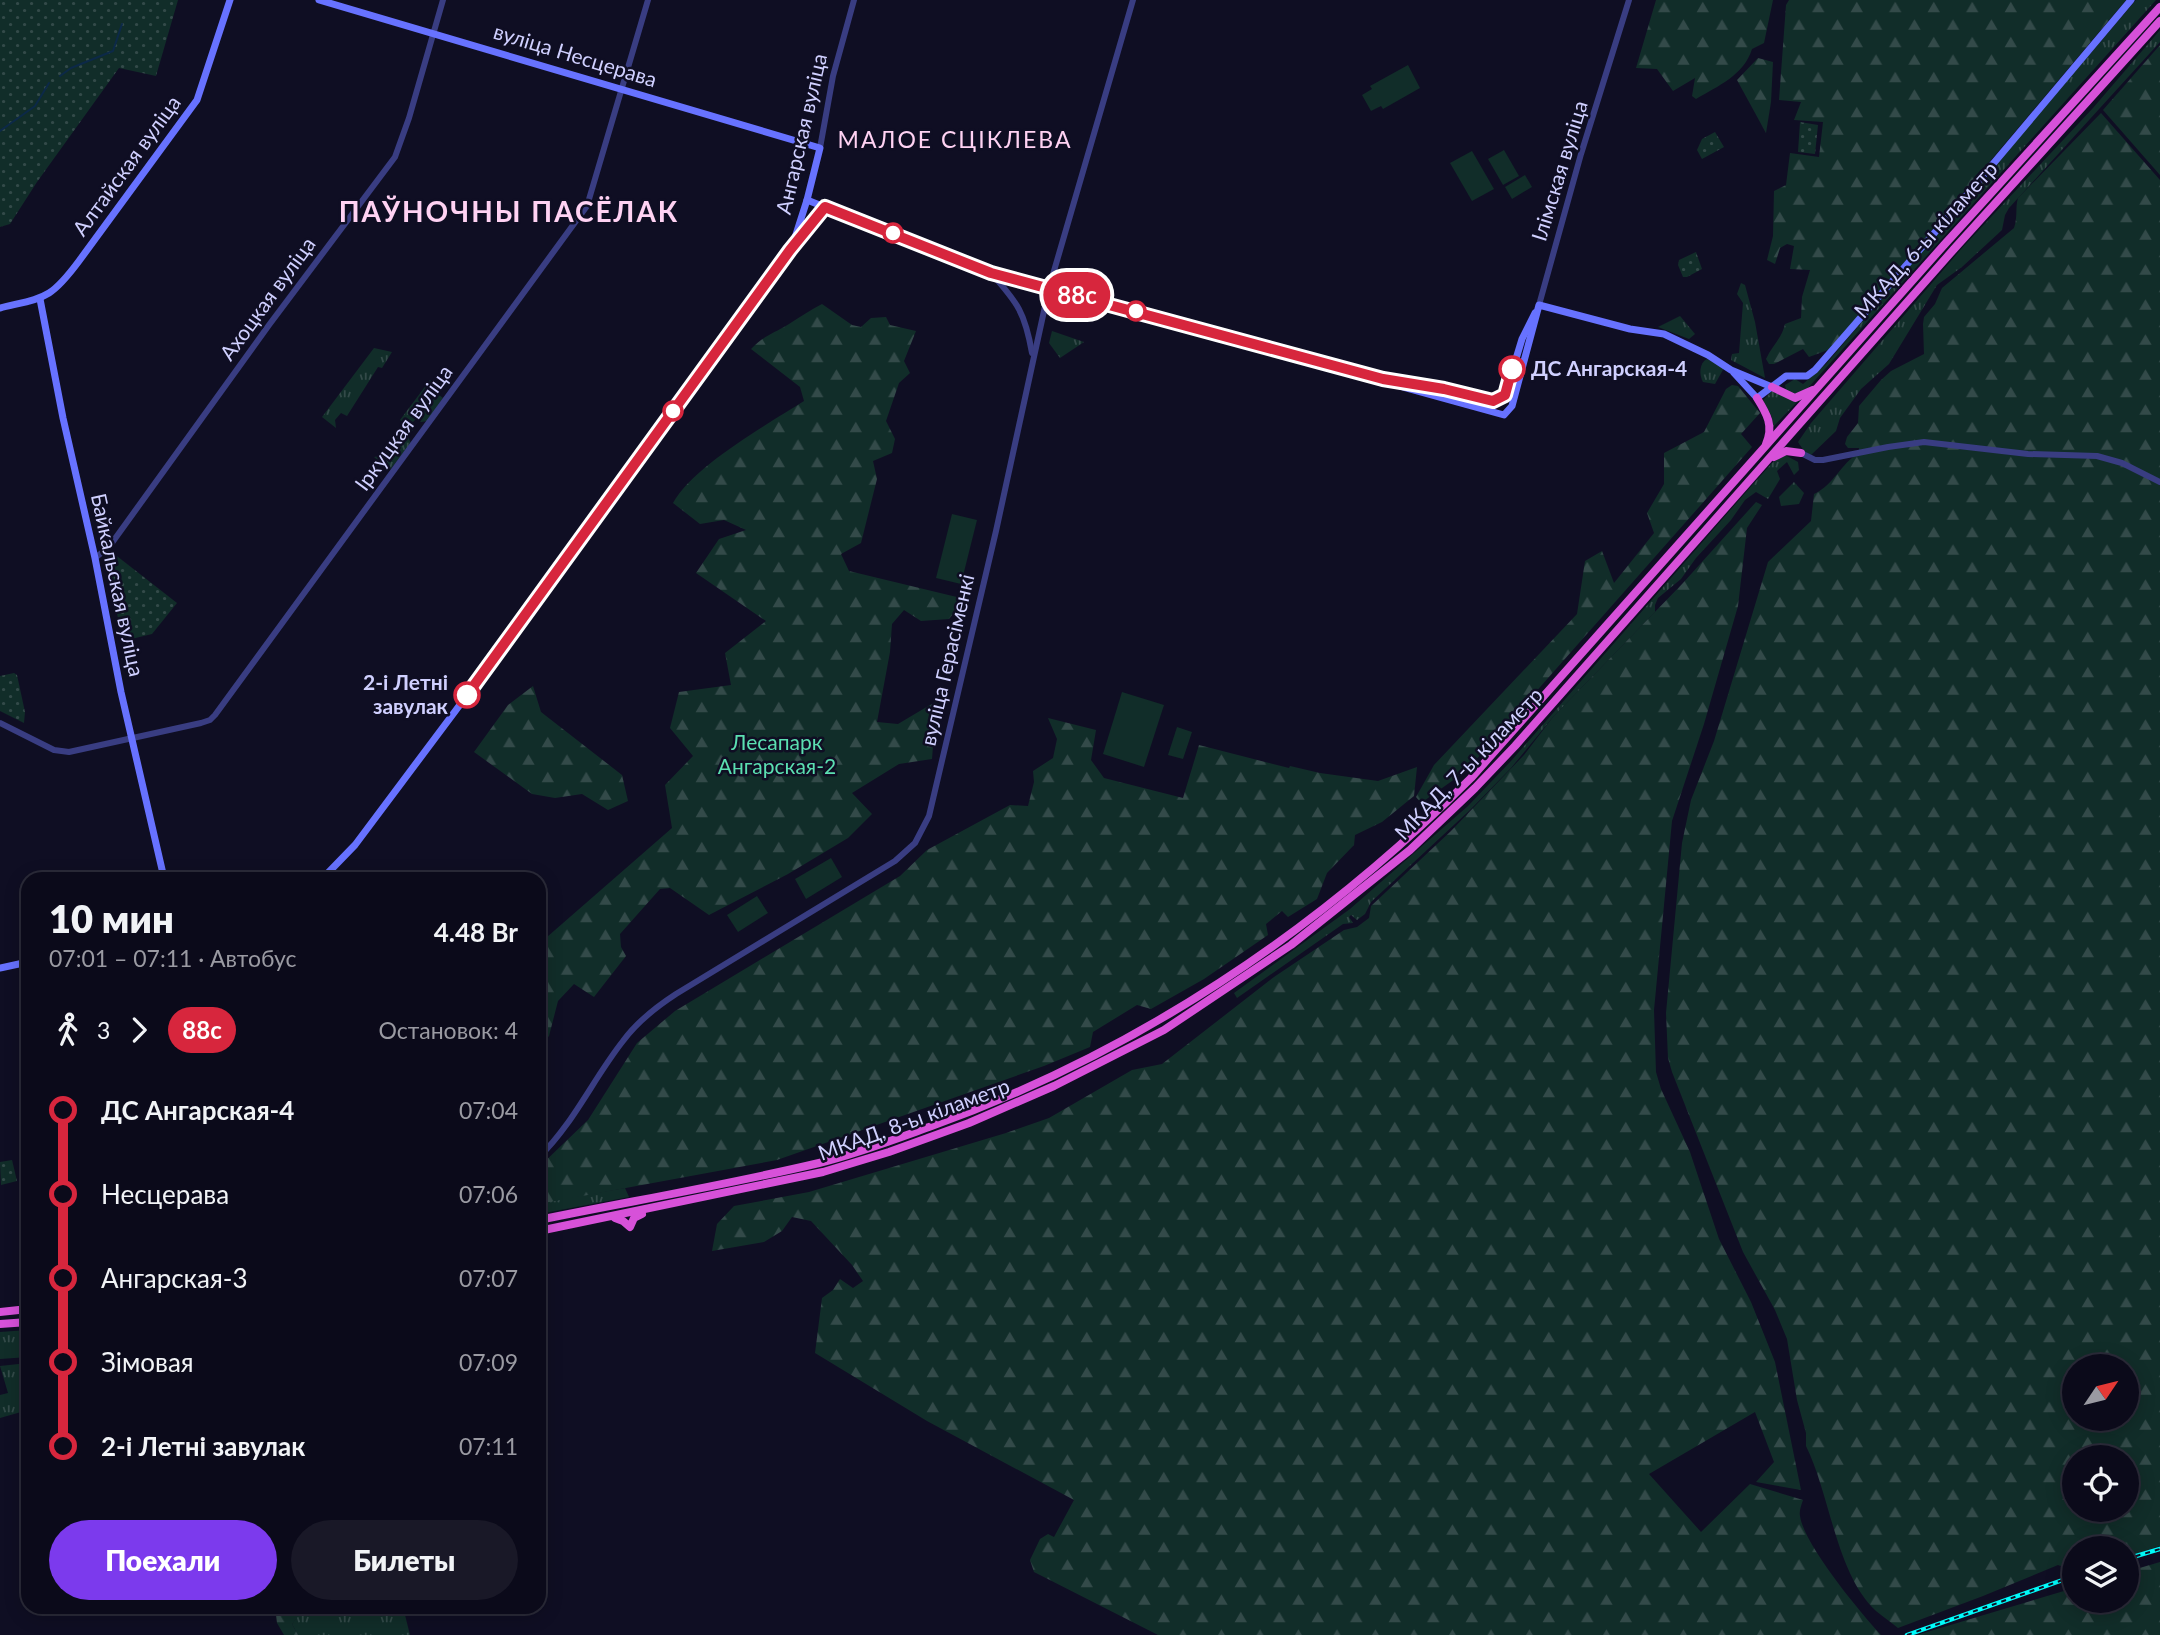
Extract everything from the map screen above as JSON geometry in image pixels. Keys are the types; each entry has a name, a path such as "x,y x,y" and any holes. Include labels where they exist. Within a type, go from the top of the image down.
{"highway":[{"name":"МКАД, 6-ы кіламетр","path":"1720,498 2160,7"},
{"name":"МКАД, 6-ы кіламетр","path":"1727,505 2160,21"},
{"path":"1772,387 1795,398 1803,396 1824,382"},
{"path":"1757,398 1770,422 1769,436 1761,453"},
{"path":"1799,425 1793,439 1801,453"},
{"path":"1765,461 1780,453 1801,453"},
{"name":"МКАД, 7-ы кіламетр","path":"1162,1026 1347,890 1440,809 1562,678 1720,498"},
{"name":"МКАД, 7-ы кіламетр","path":"1162,1026 1292,946 1436,827 1516,746 1727,505"},
{"name":"МКАД, 8-ы кіламетр","path":"546,1230 608,1218 620,1219 630,1227 638,1215 662,1207 823,1172 889,1152 970,1123 1054,1086 1162,1026"},
{"name":"МКАД, 8-ы кіламетр","path":"546,1219 820,1163 885,1143 964,1115 1162,1026"},
{"path":"0,1312 21,1310"},
{"path":"0,1324 21,1322"}],"main road":[{"name":"Алтайская вуліца","path":"0,307 40,299 54,291 68,276 197,100 230,0"},
{"name":"вуліца Несцерава","path":"319,0 820,148"},
{"path":"1731,370 1757,398 1786,376 1809,375 1823,362 2131,0"},
{"name":"Ангарская вуліца","path":"329,872 355,845 471,690 790,250 807,200 820,148"},
{"path":"807,200 991,273 1383,379 1504,415 1510,410 1522,353"},
{"path":"790,250 825,207"},
{"name":"Байкальская вуліца","path":"40,299 132,739 163,872"},
{"path":"1538,308 1664,334 1708,355 1731,370 1772,387"},
{"name":"Ілімская вуліца","path":"1522,353 1538,308"},
{"path":"1383,379 1444,389 1493,401 1505,395 1522,353"},
{"path":"1440,398 1438,391 1444,389"},
{"path":"1490,411 1497,408 1493,401"},
{"path":"0,968 21,964"}],"street":[{"name":"Ахоцкая вуліца","path":"95,558 106,552 118,537 269,325 395,157 443,0"},
{"name":"Іркуцкая вуліца","path":"0,723 62,752 210,720 587,206 648,0"},
{"name":"Ангарская вуліца","path":"820,148 832,76 855,0"},
{"name":"вуліца Герасіменкі","path":"546,1150 563,1132 617,1048 646,1016 676,994 895,861 909,850 922,832 929,817 949,737 1049,288 1133,0"},
{"name":"Ілімская вуліца","path":"1538,308 1581,154 1629,0"},
{"path":"991,273 1021,310 1027,324 1033,360"},
{"path":"1801,453 1815,460 1823,460 1924,442 2028,454 2084,454 2122,463 2160,482"}],"green space":[{"path":"0,0 178,0 156,76 119,68 10,224 0,227"},
{"path":"1656,0 1773,0 1764,43 1752,49 1737,73 1696,99 1692,96 1695,78 1673,91 1657,69 1636,68"},
{"path":"1789,0 2126,0 1828,350 1809,357 1803,349 1769,364 1766,359 1782,334 1785,324 1801,318 1802,297 1810,270 1790,269 1794,246 1787,244 1780,248 1775,264 1767,260 1773,236 1774,191 1786,185 1790,153 1819,157 1823,122 1794,120 1801,102 1779,100 1786,5"},
{"path":"2136,0 2156,0 1807,389 1794,394 1786,390 1785,385 1795,379 1803,384 1826,364"},
{"path":"2160,30 2160,42 2009,208 2002,230 1962,267 1937,285 1889,364 1861,389 1840,418 1836,431 1811,455 1804,451 1798,442 1811,423 1963,247 2093,108"},
{"path":"2160,45 2160,175 2103,110"},
{"path":"1758,58 1773,62 1766,133 1737,80"},
{"path":"1408,65 1420,88 1383,109 1381,106 1371,111 1362,95 1372,89 1370,86"},
{"path":"2101,113 2160,180 2160,1546 2139,1553 2139,1536 2062,1536 2062,1566 2058,1565 1898,1628 1876,1611 1862,1595 1843,1555 1806,1446 1806,1433 1797,1400 1787,1339 1775,1310 1743,1252 1672,1072 1668,1058 1666,1013 1682,843 1691,800 1714,741 1768,562 1811,521 1814,494 1827,485 1847,462 1859,453 1859,448 1848,448 1845,444 1858,423 1859,406 1891,371 1924,354 1924,317 1935,304 1942,288 2014,228 2018,198"},
{"path":"1800,122 1818,125 1815,154 1798,152"},
{"path":"1715,132 1724,147 1702,159 1697,150 1702,139"},
{"path":"1504,150 1519,176 1503,185 1488,159"},
{"path":"1472,151 1494,189 1472,201 1450,163"},
{"path":"1525,175 1532,187 1512,199 1505,187"},
{"path":"1696,252 1702,269 1683,277 1678,265 1679,260"},
{"path":"1741,283 1745,285 1755,322 1765,378 1731,360 1732,354 1739,353 1743,303 1737,294"},
{"name":"Лесапарк Ангарская-2","path":"822,304 852,325 861,327 871,318 886,317 890,325 916,331 904,361 910,373 899,383 886,421 895,439 892,453 873,461 877,479 861,543 841,554 849,571 965,599 949,619 921,621 904,610 892,624 890,652 877,722 898,724 940,699 938,714 923,740 933,746 932,759 899,764 852,793 872,814 848,838 788,874 709,915 670,888 660,889 620,934 621,947 626,956 594,997 574,984 558,1001 546,1039 546,938 672,828 665,785 693,756 670,728 679,692 731,685 725,653 766,621 696,573 719,539 746,530 724,520 700,524 673,503 683,489 714,461 804,401 800,387 751,349 765,337"},
{"path":"1680,316 1695,334 1689,339 1658,327"},
{"path":"1052,331 1084,342 1060,358 1049,343"},
{"path":"374,348 392,352 382,368 378,367 347,416 341,413 335,420 336,428 322,417"},
{"path":"1707,359 1724,368 1715,384 1703,382 1700,373 1701,366"},
{"path":"430,380 443,389 439,395 443,398 428,421 421,422 416,419 412,423 415,427 408,437 411,443 390,470 374,457 385,455 406,425 400,420"},
{"path":"1732,385 1738,386 1760,413 1741,434 1752,447 1466,771 1421,803 1416,797 1434,765 1577,614 1585,561 1602,551 1614,583 1654,533 1647,513 1664,484 1664,453 1704,432 1726,389"},
{"path":"1772,391 1800,399 1773,427 1772,417 1763,400"},
{"path":"1785,455 1798,462 1799,470 1794,475 1787,462 1777,471 1780,479 1768,499 1756,492 1745,500 1681,579 1658,598 1655,612 1553,717 1511,768 1470,810 1371,902 1365,914 1357,920 1351,915 1349,917 1353,923 1343,924 1237,998 1234,993 1350,909 1468,806 1511,761 1772,463"},
{"path":"1794,482 1804,493 1799,504 1781,506 1779,497"},
{"path":"1756,502 1762,505 1747,528 1738,606 1704,724 1672,821 1654,1010 1656,1072 1690,1152 1719,1239 1751,1302 1775,1362 1801,1490 1756,1482 1774,1462 1755,1412 1649,1474 1701,1532 1750,1484 1803,1500 1800,1516 1811,1544 1834,1578 1881,1635 1158,1635 1034,1572 1030,1560 1040,1539 1048,1534 1054,1537 1074,1500 927,1421 815,1353 822,1298 833,1290 840,1279 853,1288 863,1281 852,1265 811,1221 792,1217 782,1231 764,1242 712,1251 717,1224 734,1206 809,1192 1049,1118 1132,1070 1162,1064 1274,977 1344,930 1357,927 1369,918 1371,906 1451,831 1524,755 1553,717 1683,583"},
{"path":"952,514 977,520 961,584 936,578"},
{"path":"113,553 177,603 152,634 123,641 106,563"},
{"path":"14,673 17,675 25,712 24,723 0,711 0,676"},
{"path":"533,686 541,712 622,775 628,801 608,810 582,794 555,798 532,794 474,752 508,705"},
{"path":"1122,692 1164,705 1144,767 1103,754"},
{"path":"1048,718 1096,730 1091,760 1104,778 1183,798 1199,745 1289,768 1290,766 1378,781 1417,767 1414,796 1382,822 1355,835 1354,845 1327,873 1317,899 1288,917 1282,911 1266,924 1268,935 1204,979 1151,1009 1137,1005 1093,1032 1090,1047 1044,1066 777,1160 546,1203 546,1160 588,1120 637,1043 675,1011 900,876 927,850 1010,805 1028,806 1034,782 1033,771 1053,758 1057,739"},
{"path":"1177,727 1192,732 1183,759 1168,755"},
{"path":"831,858 842,877 806,899 795,879"},
{"path":"757,896 768,913 738,932 727,915"},
{"path":"12,1160 17,1181 1,1185 0,1162"},
{"path":"625,1188 629,1197 546,1213 546,1202"},
{"path":"21,1330 21,1358 0,1359 0,1332"},
{"path":"21,1364 21,1412 0,1418 0,1395 8,1393 0,1366"},
{"path":"2160,1562 2160,1635 1917,1635 2062,1592 2062,1613 2139,1613 2139,1568"},
{"path":"276,1614 300,1614 292,1624 298,1635 284,1635 277,1623"},
{"path":"299,1614 405,1614 410,1635 298,1635 292,1624"}],"waterway":[{"path":"60,76 71,68 113,51 122,24"},
{"path":"0,131 35,106 49,83"}],"railway":[{"path":"2139,1555 2160,1549"},
{"path":"1907,1635 2062,1580"}],"bus line":[{"name":"88с","path":"467,695 790,250 825,207 991,273 1383,379 1444,389 1493,401 1505,395 1512,369"}],"place":[{"name":"ДС Ангарская-4","path":"1512,369"},
{"name":"2-і Летні завулак","path":"467,695"}],"district":[{"name":"МАЛОЕ СЦІКЛЕВА","path":"955,140"},
{"name":"ПАЎНОЧНЫ ПАСЁЛАК","path":"509,212"}]}
